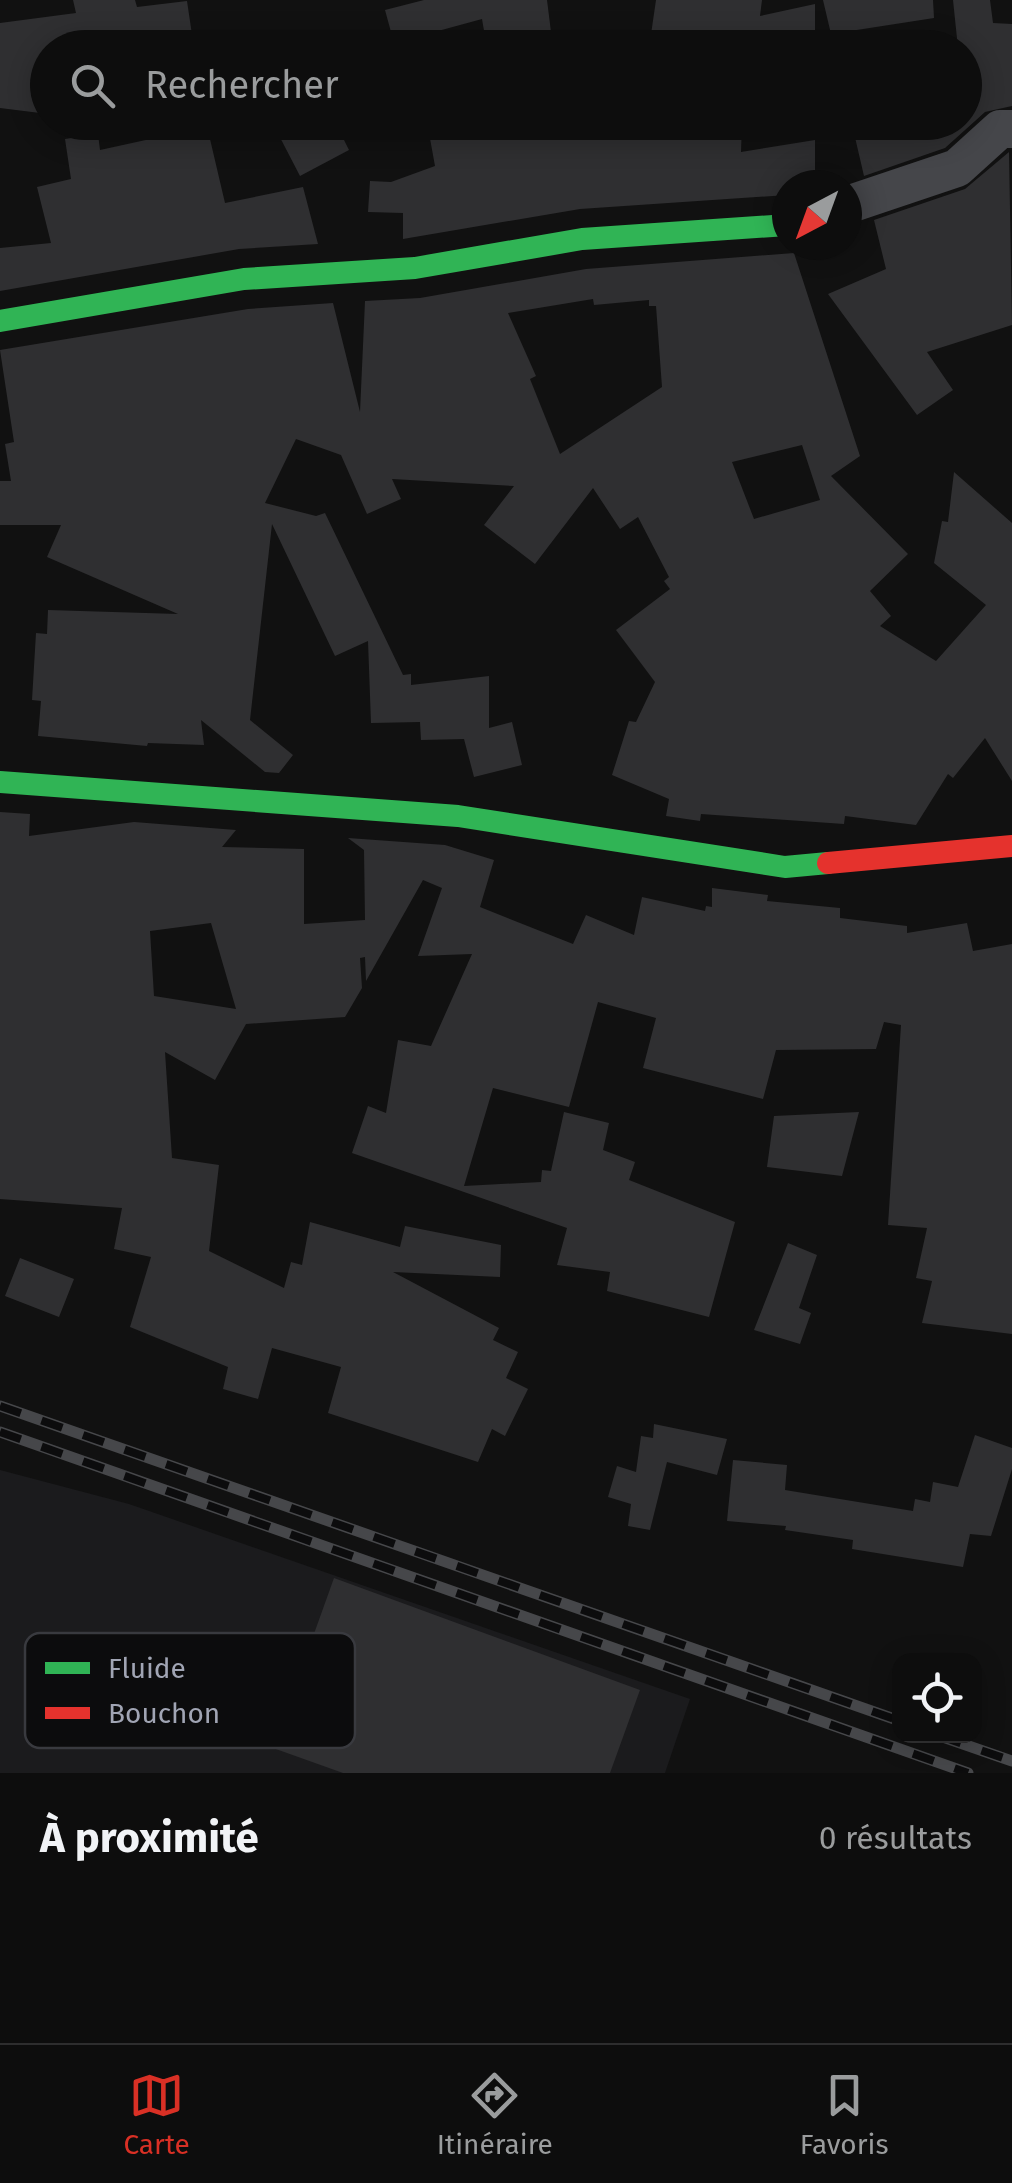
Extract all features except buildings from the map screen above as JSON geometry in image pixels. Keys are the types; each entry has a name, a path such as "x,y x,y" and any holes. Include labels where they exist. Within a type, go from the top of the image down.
{"street":[{"path":"862,200 956,168 1000,129 1012,129"},
{"path":"0,321 244,279 415,268 582,239 772,225"},
{"path":"0,782 458,816 785,866 1011,847"}],"shaded area":[{"path":"0,1470 129,1504 690,1699 665,1773 0,1773"}],"railway":[{"path":"0,1406 892,1718"},
{"path":"0,1432 968,1773"},
{"path":"960,1743 1012,1761"}],"traffic: fast":[{"path":"0,321 244,279 415,268 582,239 772,226"},
{"path":"0,782 458,816 785,867 828,863"}],"traffic: jam":[{"path":"828,863 1012,846"}]}
